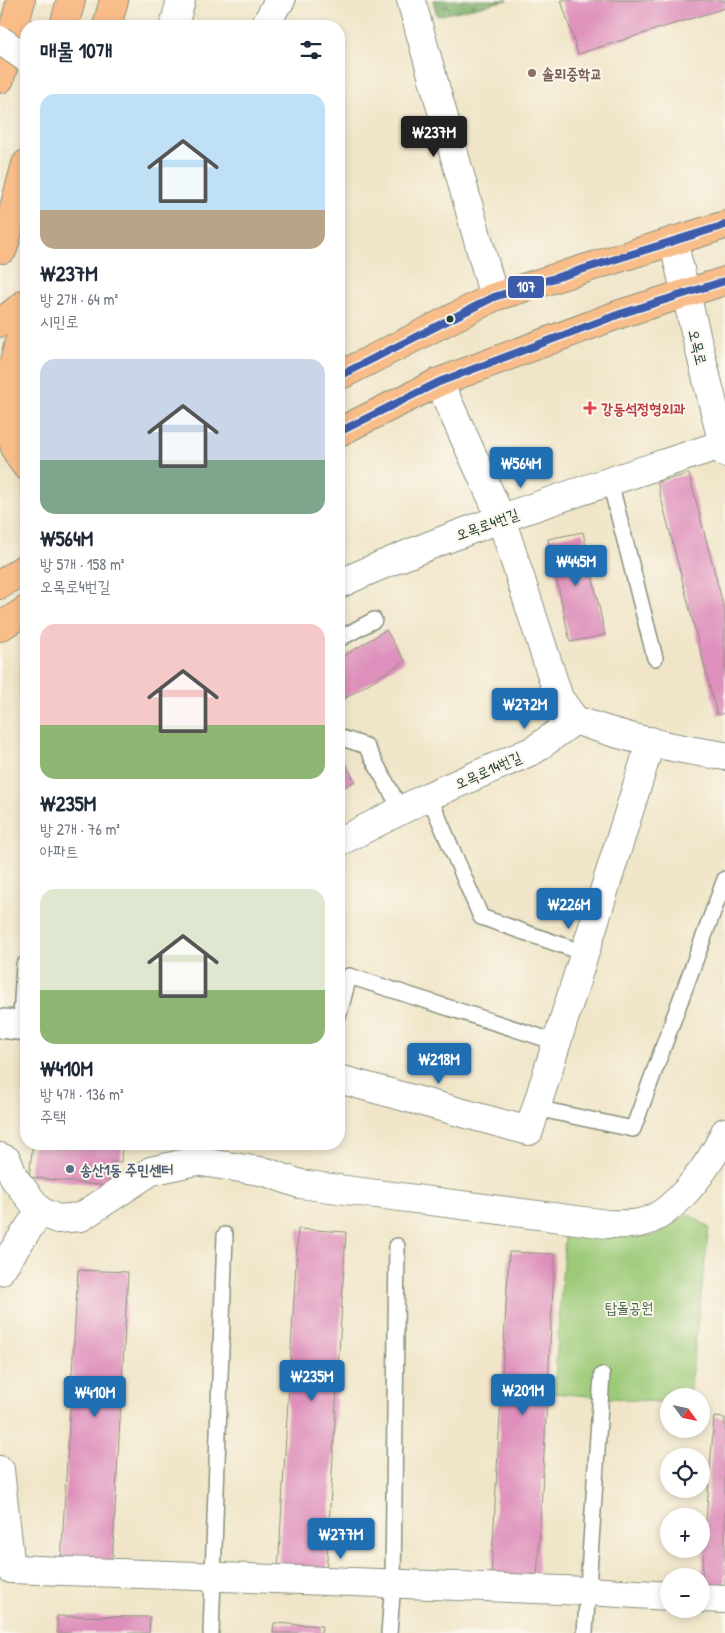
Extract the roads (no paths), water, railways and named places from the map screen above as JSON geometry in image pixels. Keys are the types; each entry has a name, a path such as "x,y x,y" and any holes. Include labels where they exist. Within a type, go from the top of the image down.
{"main road":[{"path":"0,79 21,0"},
{"path":"66,20 72,0"},
{"path":"109,20 114,0"},
{"path":"3,249 20,186"},
{"path":"345,373 494,297 725,225"},
{"path":"345,429 439,382 620,314 725,281"},
{"path":"0,323 20,308"},
{"path":"0,419 20,338"},
{"path":"10,377 8,421 14,446 20,456"},
{"path":"0,585 20,571"},
{"path":"0,627 20,614"}],"street":[{"path":"176,20 181,0"},
{"path":"268,20 281,0"},
{"path":"411,0 494,297"},
{"path":"0,40 20,54"},
{"name":"오목로","path":"673,242 724,448"},
{"path":"439,382 501,518 550,675 559,698 575,720 651,741 725,756"},
{"name":"오목로4번길","path":"345,581 395,558 501,518 610,482 724,448"},
{"name":"오목로14번길","path":"345,839 429,796 534,750 575,720"},
{"path":"345,1081 529,1131 651,741"},
{"path":"0,1157 7,1160 14,1178 40,1211 57,1219 81,1217 151,1171 234,1155 266,1172 300,1184 607,1224 640,1223 665,1211 692,1185 720,1143 725,1132"},
{"path":"0,1271 40,1211"},
{"path":"0,1470 10,1570 586,1590 660,1595"},
{"path":"710,1598 725,1599"}],"lane":[{"path":"610,482 655,658"},
{"path":"345,636 374,620"},
{"path":"345,739 366,746 401,810"},
{"path":"429,796 481,917 584,952"},
{"path":"536,1108 633,1130 725,879"},
{"path":"345,989 348,976 556,1042"},
{"path":"0,1016 20,1018"},
{"path":"0,1030 20,1032"},
{"path":"211,1633 225,1235"},
{"path":"389,1633 393,1583 397,1246"},
{"path":"585,1633 586,1590 602,1375"}],"place":[{"name":"솔뫼중학교","path":"532,73"},
{"name":"강동석정형외과","path":"590,408"},
{"name":"송산1동 주민센터","path":"70,1169"}],"park label":[{"name":"탑돌공원","path":"629,1307"}]}
